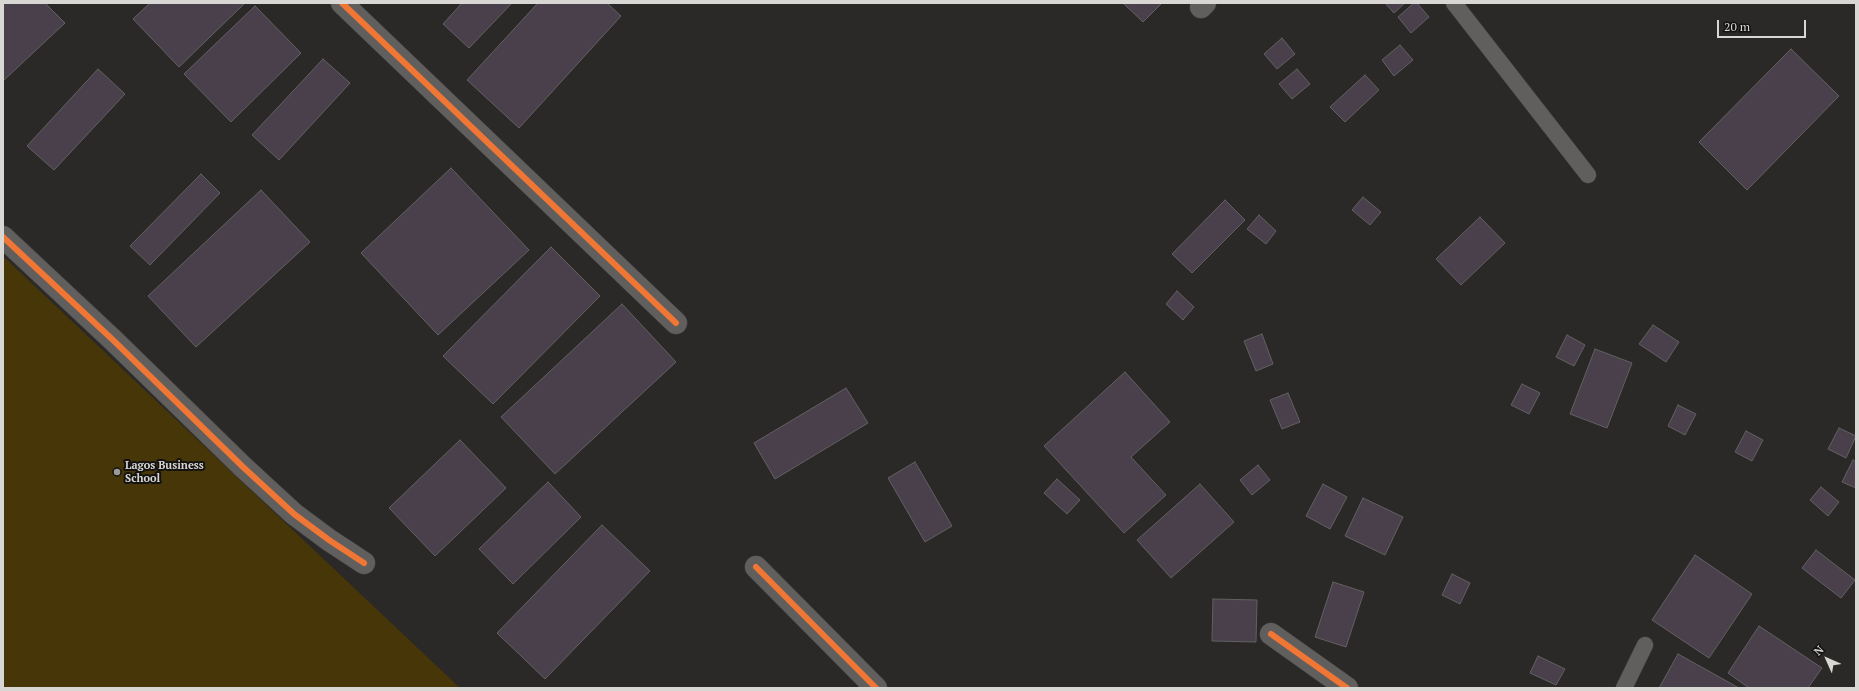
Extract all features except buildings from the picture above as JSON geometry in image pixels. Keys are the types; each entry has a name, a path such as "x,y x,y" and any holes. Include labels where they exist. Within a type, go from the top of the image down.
{"street":[{"path":"342,3 676,323"},
{"path":"3,237 113,340 243,467 294,514 329,540 364,563"},
{"path":"756,568 876,688"},
{"path":"1271,634 1347,688"}],"lane":[{"path":"1454,3 1588,175"},
{"path":"1624,688 1645,645"}],"shaded area":[{"name":"Lagos Business School","path":"3,256 460,688 3,688"}],"cycle path":[{"path":"342,3 676,323"},
{"path":"3,237 113,340 243,467 294,514 329,540 364,563"},
{"path":"756,567 876,688"},
{"path":"1271,634 1347,688"}],"place":[{"name":"Lagos Business School","path":"117,472"}]}
